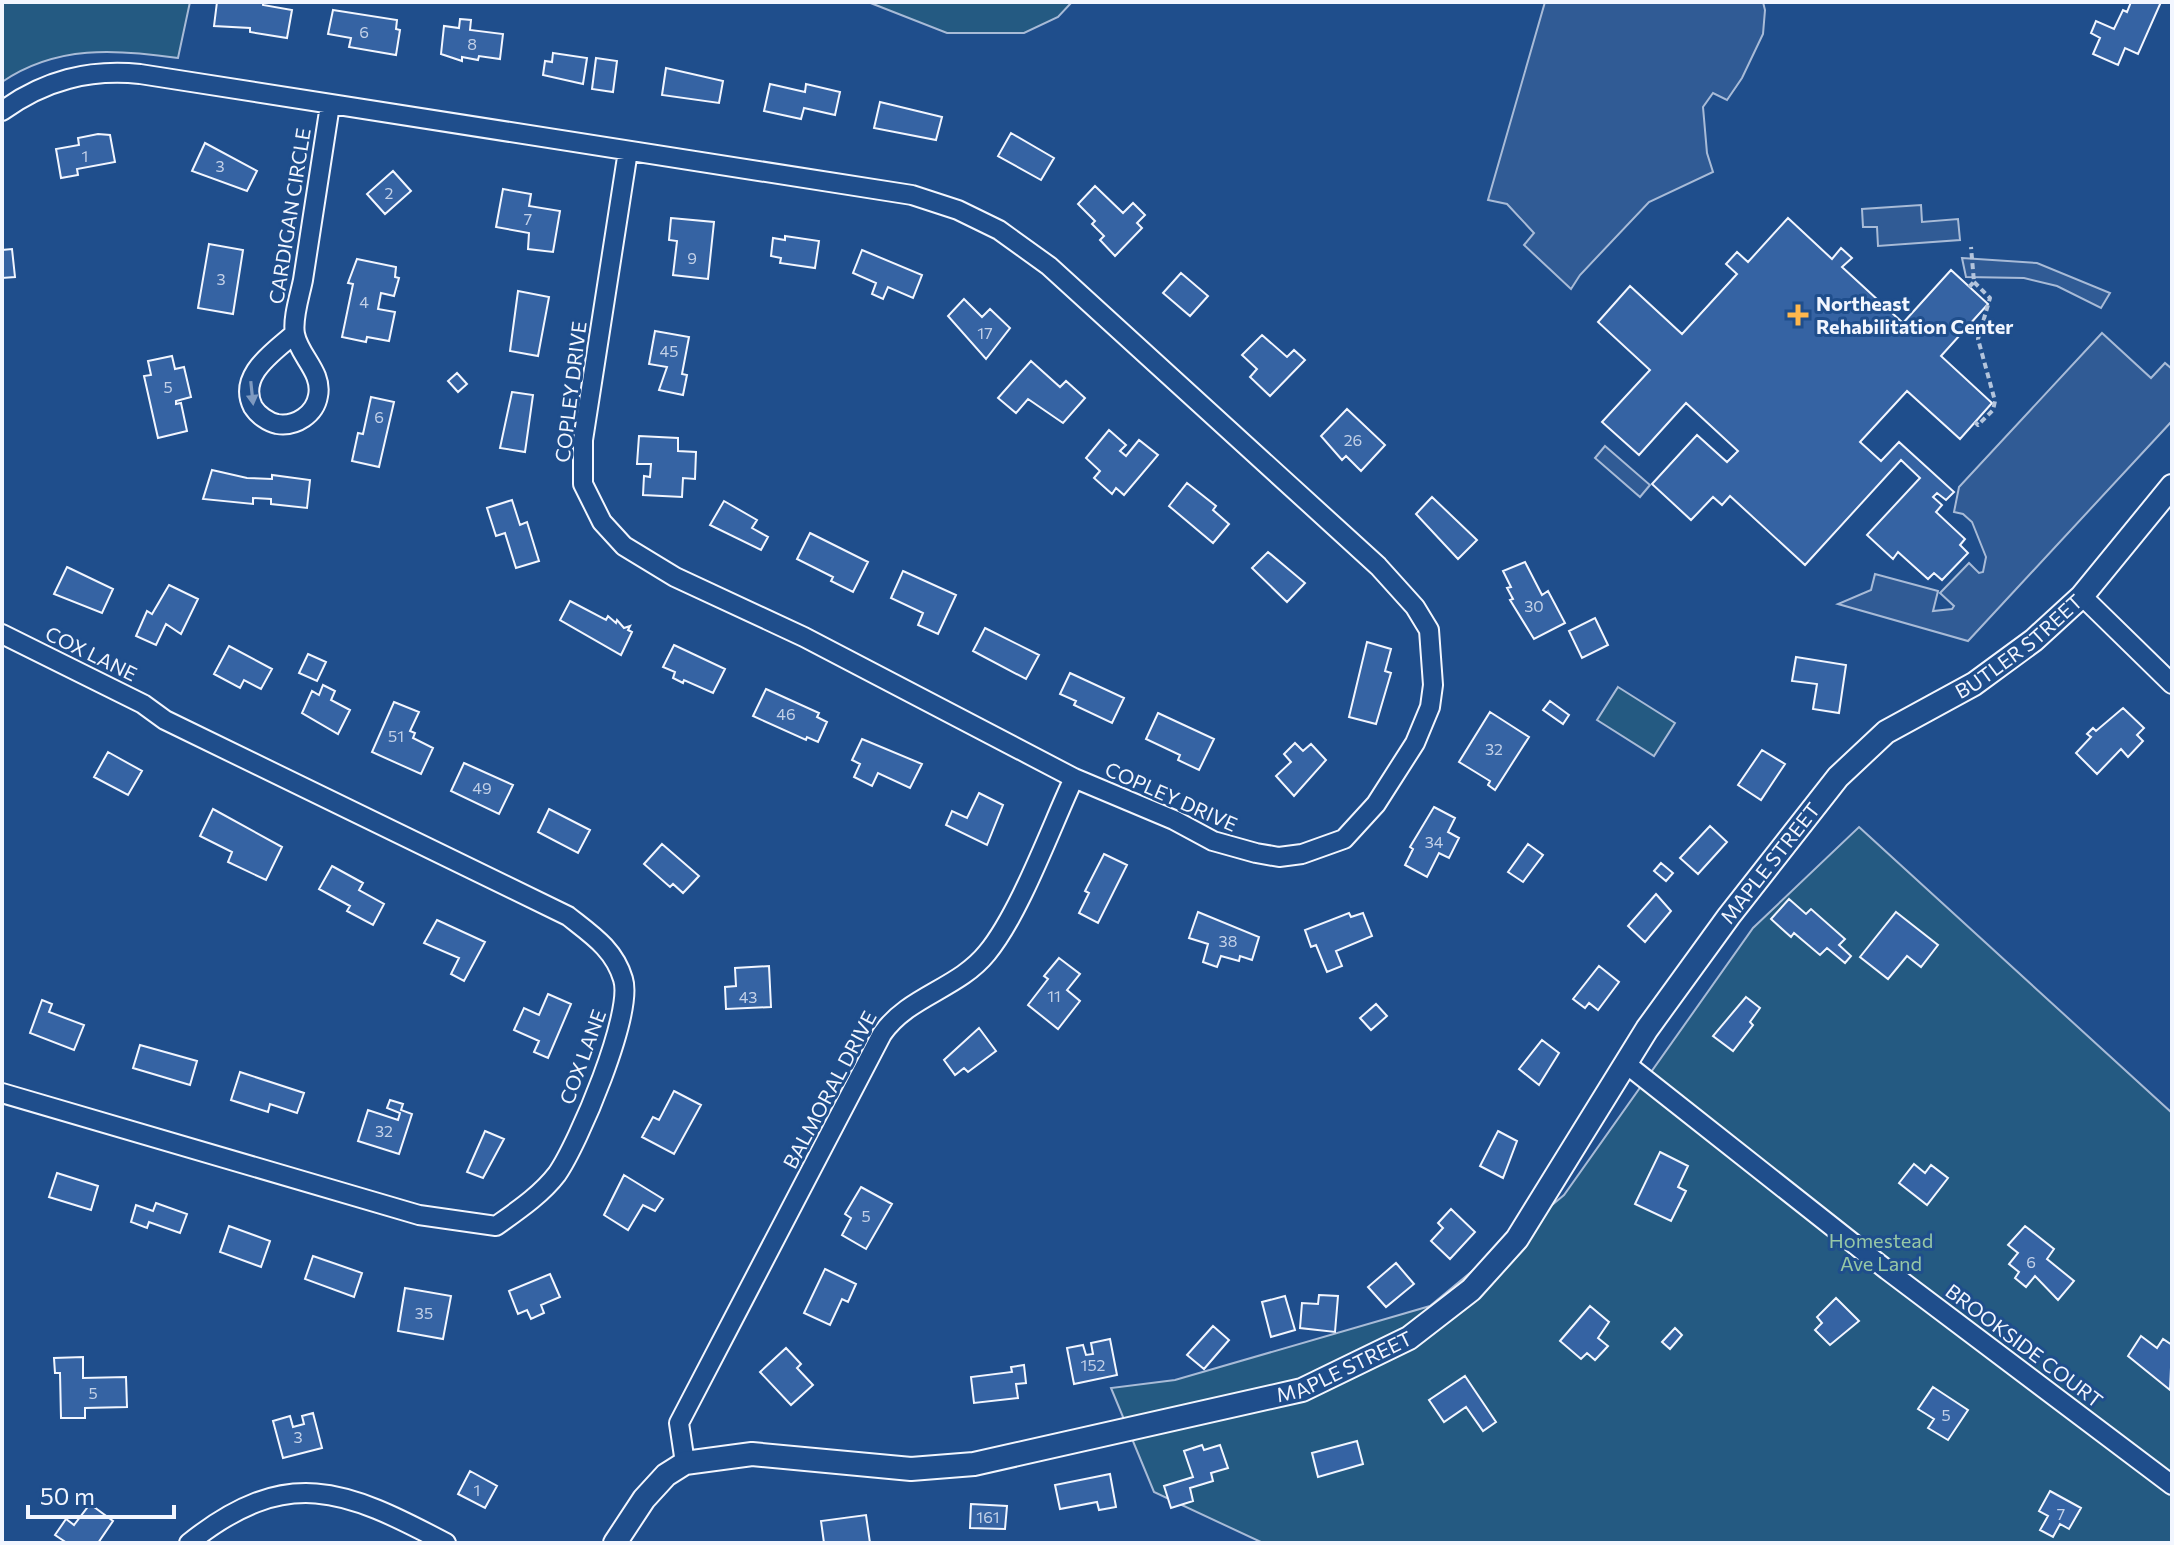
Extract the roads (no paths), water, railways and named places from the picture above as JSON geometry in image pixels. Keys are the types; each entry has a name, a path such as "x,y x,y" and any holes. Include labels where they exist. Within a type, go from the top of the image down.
{"street":[{"name":"COPLEY DRIVE","path":"2,111 59,80 114,71 912,195 958,210 999,230 1049,266 1108,317 1378,566 1415,607 1429,630 1433,685 1430,707 1415,743 1360,824 1344,839 1322,848 1279,857 1233,848 1074,778 804,637 675,577 624,546 602,522 583,484 583,440 628,151"},
{"name":"CARDIGAN CIRCLE","path":"294,334 261,364 250,383 253,406 263,418 277,424 299,421 310,412 317,400 317,378 294,334 330,105"},
{"name":"BUTLER STREET","path":"1838,777 1886,732 2008,661 2082,596 2172,486"},
{"path":"2082,596 2172,684"},
{"name":"COX LANE","path":"2,634 143,704 165,720 568,916 609,948 624,981 625,1007 603,1075 566,1160 554,1177 496,1226 419,1215 2,1093"},
{"name":"MAPLE STREET","path":"685,1463 752,1454 900,1468 944,1468 1302,1390 1409,1338 1441,1315 1494,1267 1536,1213 1625,1063 1729,916 1838,777"},
{"name":"BALMORAL DRIVE","path":"685,1463 679,1423 882,1034 895,1016 967,974 988,953 1011,912 1074,778"},
{"name":"BROOKSIDE COURT","path":"1625,1063 1887,1270 2172,1485"},
{"path":"615,1543 644,1499 666,1475 685,1463"},
{"path":"189,1543 219,1519 261,1500 297,1493 335,1494 446,1543"}],"place":[{"name":"Northeast Rehabilitation Center","path":"1798,315"}],"park label":[{"name":"Homestead Ave Land","path":"1881,1252"}]}
